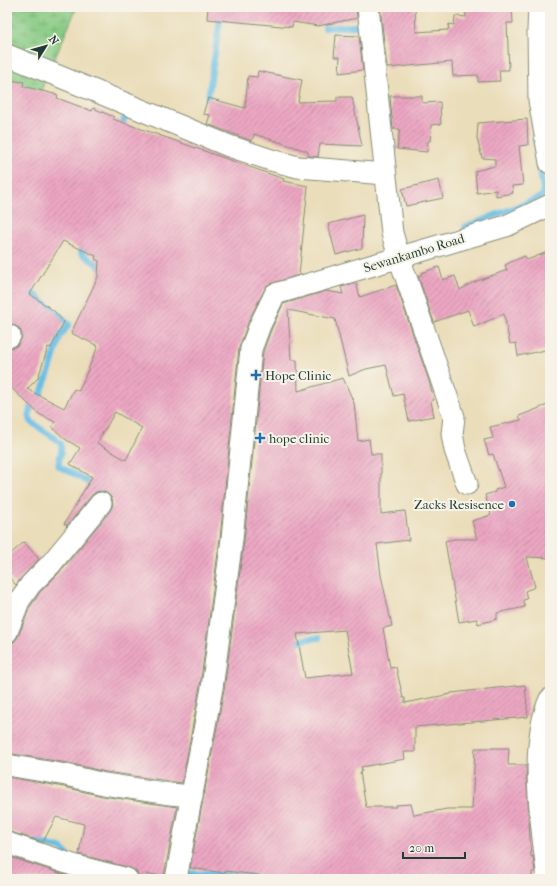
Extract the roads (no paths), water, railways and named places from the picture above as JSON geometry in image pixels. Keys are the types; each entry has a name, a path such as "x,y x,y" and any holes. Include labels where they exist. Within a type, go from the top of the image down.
{"street":[{"path":"368,7 392,233 454,417 452,434 455,450 467,484"},
{"path":"539,7 539,100 550,163"},
{"path":"7,55 229,146 271,160 298,167 385,174"},
{"name":"Sewankambo Road","path":"192,796 212,688 232,539 251,349 260,325 275,294 506,226 550,205"},
{"path":"7,632 19,601 31,584 50,565 100,503"},
{"path":"548,879 540,809 539,756 543,723 550,699"},
{"path":"7,766 66,775 104,784 192,796 176,879"},
{"path":"7,843 76,866 127,879"}],"waterway":[{"path":"208,98 222,7"},
{"path":"325,28 368,25"},
{"path":"121,129 127,110"},
{"path":"535,136 544,195"},
{"path":"465,227 536,199 550,191"},
{"path":"85,243 81,253 98,265 103,272"},
{"path":"23,289 34,294 69,324 60,337 41,393 31,406 29,416 31,422 61,444 58,466 91,485 100,496 100,500"},
{"path":"305,639 319,638"},
{"path":"292,643 308,639"},
{"path":"36,842 61,848 69,856"},
{"path":"184,869 184,873 219,875 262,874"},
{"path":"129,873 167,879 171,878 172,876"}],"place":[{"name":"Hope Clinic","path":"256,375"},
{"name":"hope clinic","path":"260,438"},
{"name":"Zacks Resisence","path":"512,504"}]}
